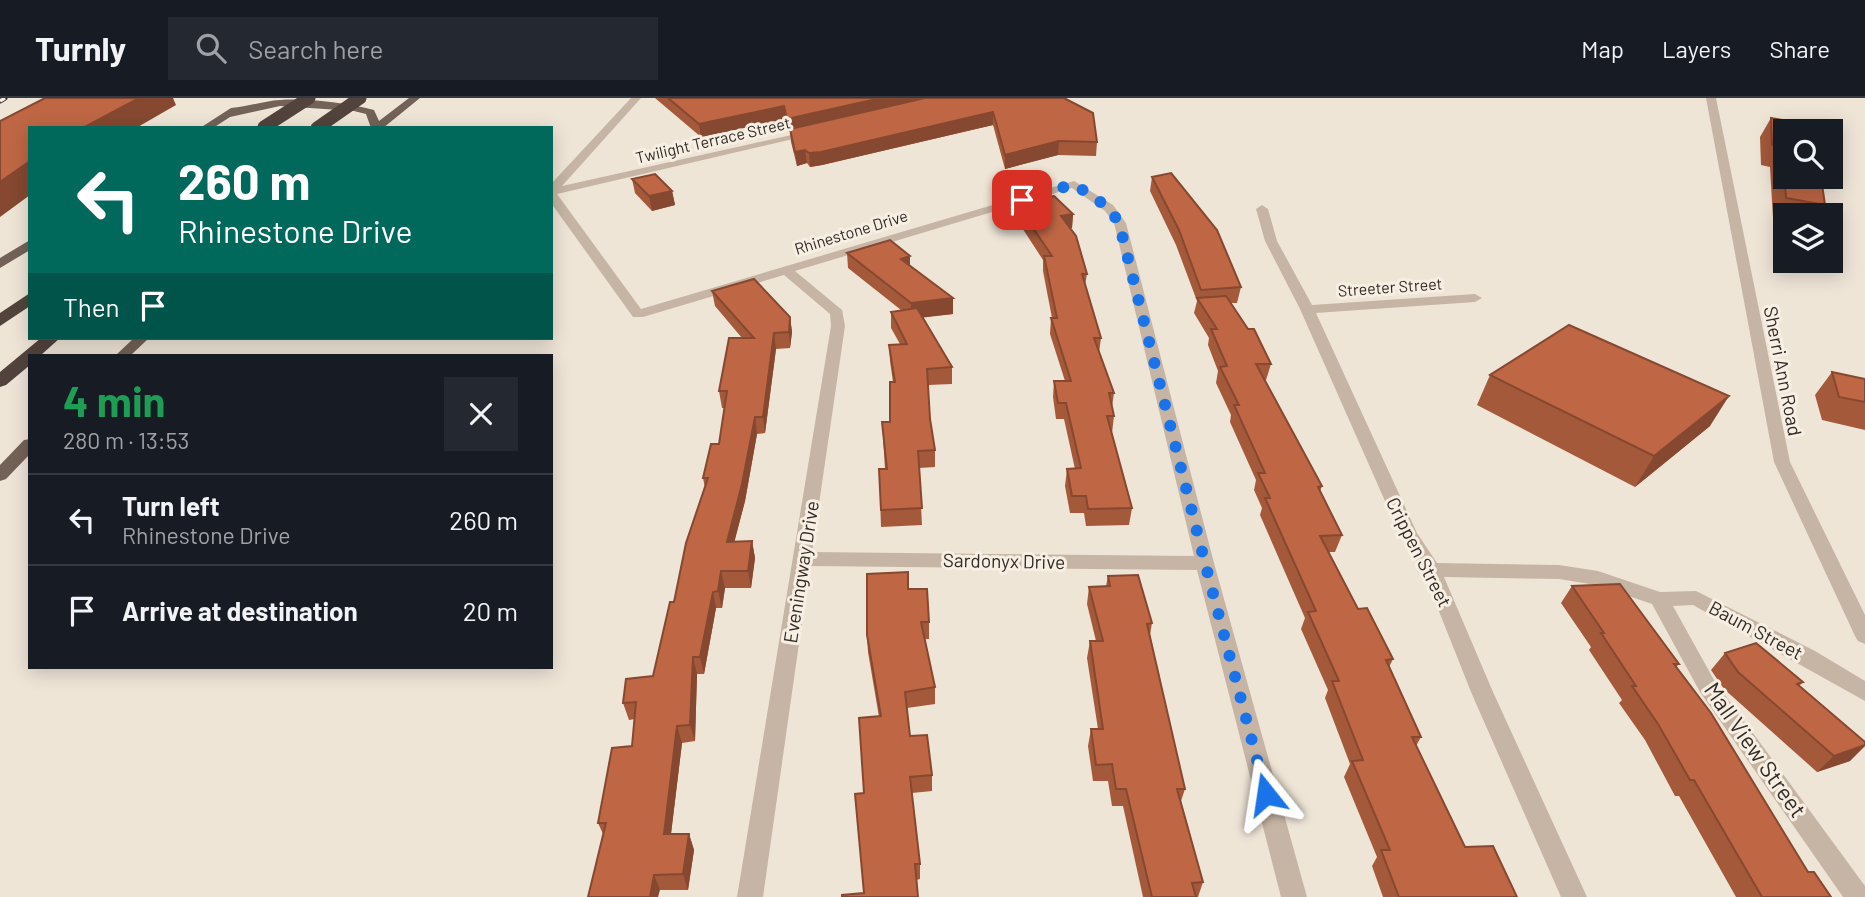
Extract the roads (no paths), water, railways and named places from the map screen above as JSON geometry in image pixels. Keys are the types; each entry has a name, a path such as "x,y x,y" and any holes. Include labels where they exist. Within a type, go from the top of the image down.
{"highway":[{"path":"266,126 309,98"},
{"path":"319,126 359,98"},
{"path":"0,321 28,300"},
{"path":"32,354 49,340"},
{"path":"0,381 28,358"}],"main road":[{"path":"208,126 255,98"},
{"path":"378,126 415,98"},
{"path":"226,115 280,103 317,105 363,110 373,117 377,126"},
{"path":"0,264 28,245"},
{"path":"124,354 140,340"},
{"path":"0,475 28,446"}],"street":[{"path":"553,190 636,98"},
{"name":"Sherri Ann Road","path":"1711,98 1782,462 1865,636"},
{"name":"Twilight Terrace Street","path":"553,192 827,130"},
{"name":"Rhinestone Drive","path":"553,195 638,314 1074,184 1109,208 1119,223 1205,563"},
{"name":"Crippen Street","path":"1262,209 1271,242 1307,309 1409,535 1432,569 1482,692 1574,897"},
{"name":"Eveningway Drive","path":"750,897 838,327 836,313 786,270"},
{"name":"Streeter Street","path":"1307,309 1475,298"},
{"name":"Sardonyx Drive","path":"803,559 1205,563"},
{"path":"1205,563 1294,897"},
{"name":"Baum Street","path":"1432,569 1559,572 1598,578 1660,599 1696,598 1808,657 1865,692"},
{"name":"Mall View Street","path":"1660,599 1707,686 1858,897"}],"railway":[{"path":"0,101 5,98"}]}
